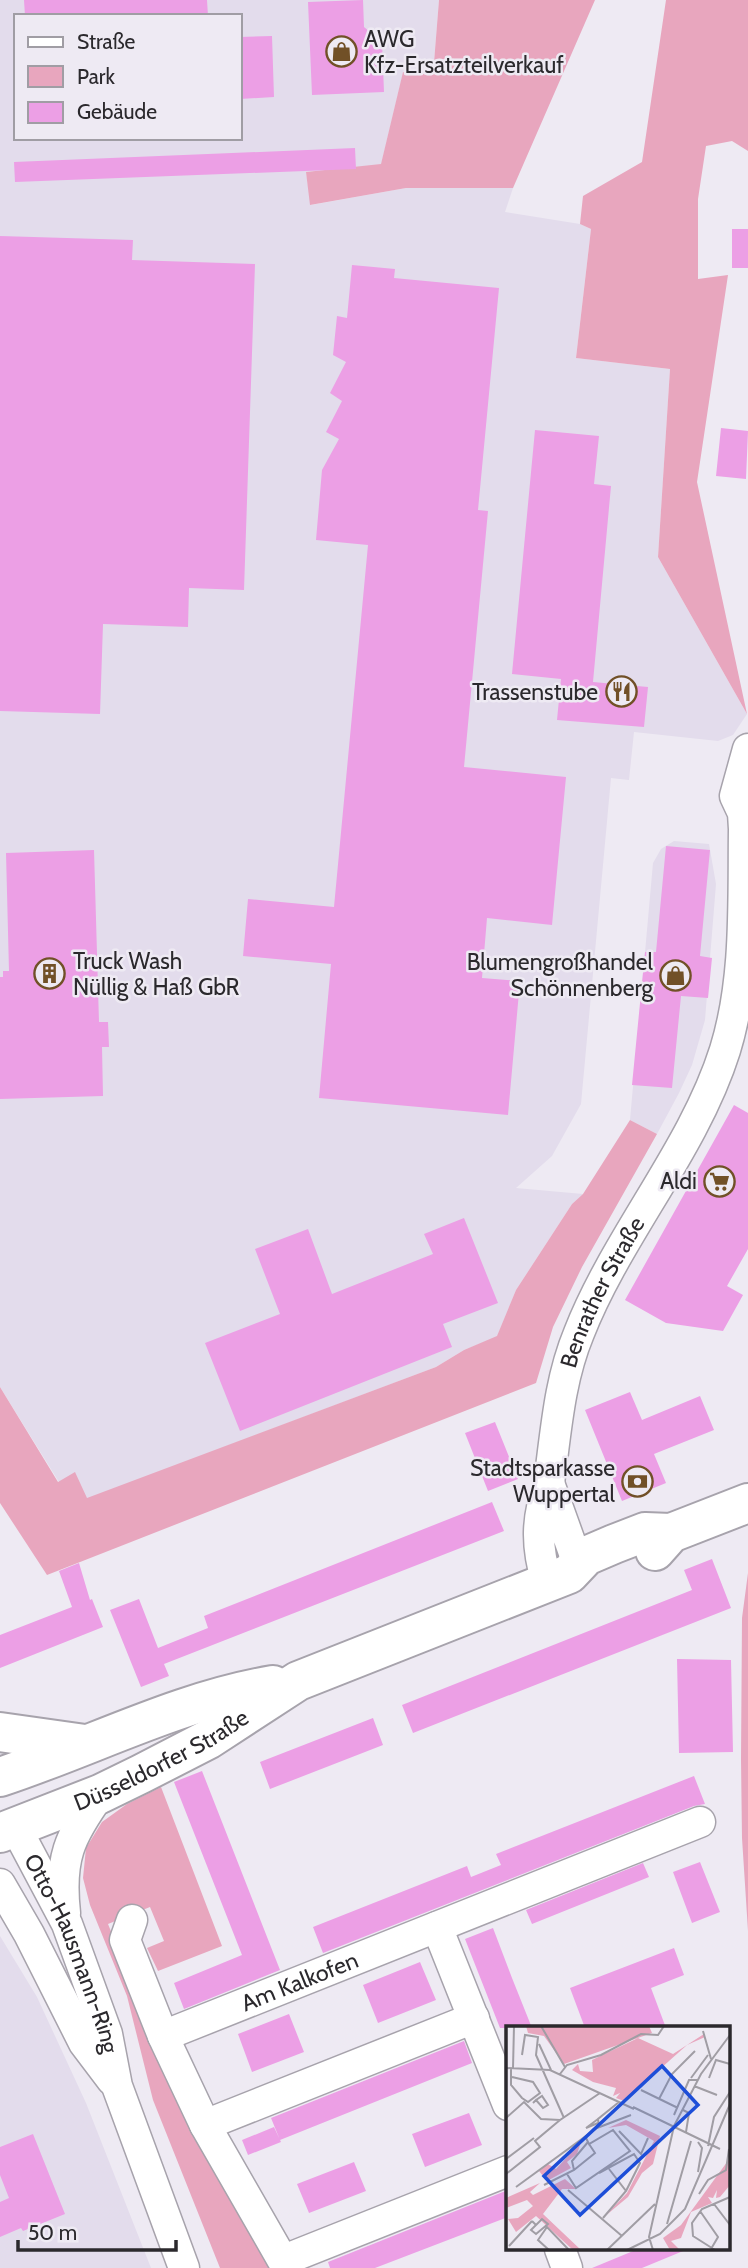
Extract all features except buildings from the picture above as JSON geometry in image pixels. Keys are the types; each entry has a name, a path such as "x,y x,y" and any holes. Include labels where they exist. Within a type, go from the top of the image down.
{"main road":[{"name":"Düsseldorfer Straße","path":"5,1820 100,1794 209,1739 298,1681 565,1574 593,1579 652,1554 671,1534 748,1503"},
{"name":"Düsseldorfer Straße","path":"0,1777 170,1713 253,1688 298,1681"},
{"path":"0,1732 85,1744"}],"street":[{"name":"Benrather Straße","path":"565,1574 538,1547 540,1507 549,1483 563,1380 578,1333 600,1287 709,1093 725,1050 735,1007 741,962 744,829 743,813 735,796 748,749"},
{"path":"67,1924 63,1875 67,1849 76,1828 100,1794"},
{"name":"Otto-Hausmann-Ring","path":"5,1820 67,1924 107,2034 117,2086 184,2268"},
{"name":"Am Kalkofen","path":"163,2036 699,1822"},
{"name":"Otto-Hausmann-Ring","path":"0,1884 29,1934 84,2043 117,2086"},
{"path":"0,1905 29,1934"},
{"path":"132,1920 125,1940 163,2036 205,2125 286,2264 506,2172"},
{"path":"437,1927 506,2100"},
{"path":"205,2125 474,2018"},
{"path":"561,2250 567,2268"}],"shaded area":[{"path":"0,0 439,0 433,75 403,73 381,165 306,172 311,205 406,188 513,188 505,212 580,224 591,229 576,358 670,369 658,557 747,714 733,735 718,741 634,732 629,780 611,778 581,1104 552,1156 516,1188 583,1194 572,1204 516,1290 497,1337 464,1350 436,1367 87,1499 59,1482 0,1387"},
{"name":"Blumengroßhandel Schönnenberg","path":"674,841 709,844 716,884 705,1020 692,1065 657,1134 630,1120 653,863 661,849"},
{"path":"0,1936 37,1997 86,2103 151,2268 0,2268"}],"green space":[{"path":"439,0 595,0 513,188 406,188 310,205 306,172 381,164 403,72 433,75"},
{"path":"666,0 748,0 748,151 732,141 706,146 698,199 698,279 728,275 697,482 747,714 658,557 670,369 576,358 591,229 580,224 583,196 642,162"},
{"path":"630,1120 657,1134 582,1267 553,1327 536,1383 47,1575 0,1503 0,1387 58,1482 75,1472 87,1498 436,1367 464,1350 497,1336 516,1290 572,1204 583,1194"},
{"path":"748,1573 748,1931 742,1838 741,1759 742,1618"},
{"path":"161,1787 222,1946 158,1971 147,1948 164,1941 150,1907 108,1924 152,2033 272,2268 220,2268 153,2100 127,1996 90,1905 83,1878 86,1848 102,1822 127,1804"}],"place":[{"name":"AWG Kfz-Ersatzteilverkauf","path":"341,52"},
{"name":"Trassenstube","path":"621,692"},
{"name":"Truck Wash Nüllig & Haß GbR","path":"50,974"},
{"name":"Blumengroßhandel Schönnenberg","path":"676,975"},
{"name":"Aldi","path":"720,1181"},
{"name":"Stadtsparkasse Wuppertal","path":"638,1481"}]}
